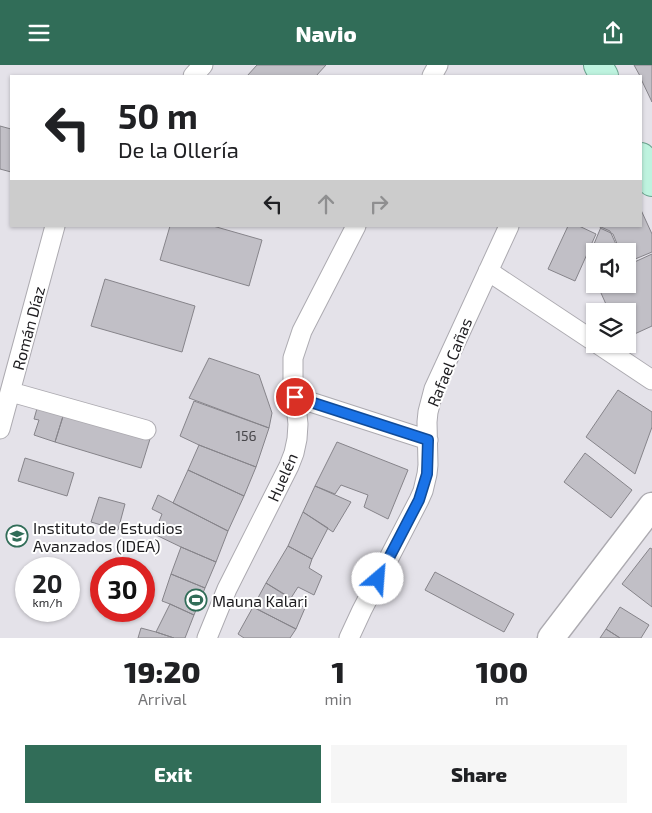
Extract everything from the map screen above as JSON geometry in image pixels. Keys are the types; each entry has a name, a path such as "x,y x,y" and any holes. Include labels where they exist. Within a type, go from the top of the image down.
{"main road":[{"path":"642,159 652,183"}],"street":[{"path":"194,75 203,65"},
{"name":"Román Díaz","path":"0,429 55,227"},
{"name":"Huelén","path":"207,638 227,589 294,453 298,424 293,358 299,339 355,227"},
{"name":"Rafael Cañas","path":"349,638 419,500 427,474 427,422 434,389 509,227"},
{"path":"488,271 586,336"},
{"path":"611,353 652,380"},
{"path":"11,392 146,430"},
{"path":"295,397 428,440"},
{"path":"551,638 652,506"}],"building":[{"path":"257,65 326,65 317,75 248,75"},
{"path":"634,65 652,65 652,102 642,81 642,75 639,75"},
{"path":"0,126 10,129 10,172 0,169"},
{"path":"642,212 652,234 652,252 636,259 636,243 617,243 613,234 600,227 642,227"},
{"path":"170,227 216,227 262,240 249,286 160,260"},
{"path":"568,227 581,227 596,234 592,243 586,243 586,256 575,281 548,269"},
{"path":"601,227 610,231 615,243 594,243"},
{"path":"652,254 652,326 636,333 636,303 605,303 601,293 636,293 636,261"},
{"path":"105,279 195,306 182,352 91,326"},
{"path":"209,358 259,375 272,413 269,428 189,398"},
{"path":"618,390 652,412 652,427 635,474 586,437"},
{"path":"194,401 269,428 256,467 180,436"},
{"path":"38,405 64,413 55,442 34,435 39,420 34,419"},
{"path":"64,413 150,439 141,468 55,442"},
{"path":"337,442 408,470 388,519 364,507 368,495 341,485 335,494 315,486"},
{"path":"199,445 256,467 244,496 188,470"},
{"path":"585,453 632,490 611,518 564,482"},
{"path":"25,458 74,473 67,496 18,481"},
{"path":"188,470 244,496 228,531 173,503"},
{"path":"315,486 351,502 333,532 303,512"},
{"path":"158,495 228,531 216,562 154,534 162,514 152,509"},
{"path":"99,497 125,504 118,530 91,522"},
{"path":"303,512 328,528 312,559 288,546"},
{"path":"288,546 312,559 309,568 322,576 314,595 298,587 291,598 266,583"},
{"path":"181,547 216,562 205,588 171,574"},
{"path":"650,548 652,549 652,607 622,584"},
{"path":"435,572 514,614 504,632 425,590"},
{"path":"171,574 205,588 194,615 162,601"},
{"path":"266,583 305,608 296,629 253,607"},
{"path":"170,604 194,615 185,638 174,638 156,632"},
{"path":"253,607 296,629 290,638 244,638 238,634"},
{"path":"620,607 649,625 641,638 620,638 606,629"},
{"path":"141,628 156,632 174,638 138,638"},
{"path":"606,629 620,638 600,638"}],"place":[{"name":"Instituto de Estudios Avanzados (IDEA)","path":"17,536"},
{"name":"Mauna Kalari","path":"196,600"}],"route":[{"path":"295,397 428,440 427,474 419,500 378,579"}]}
